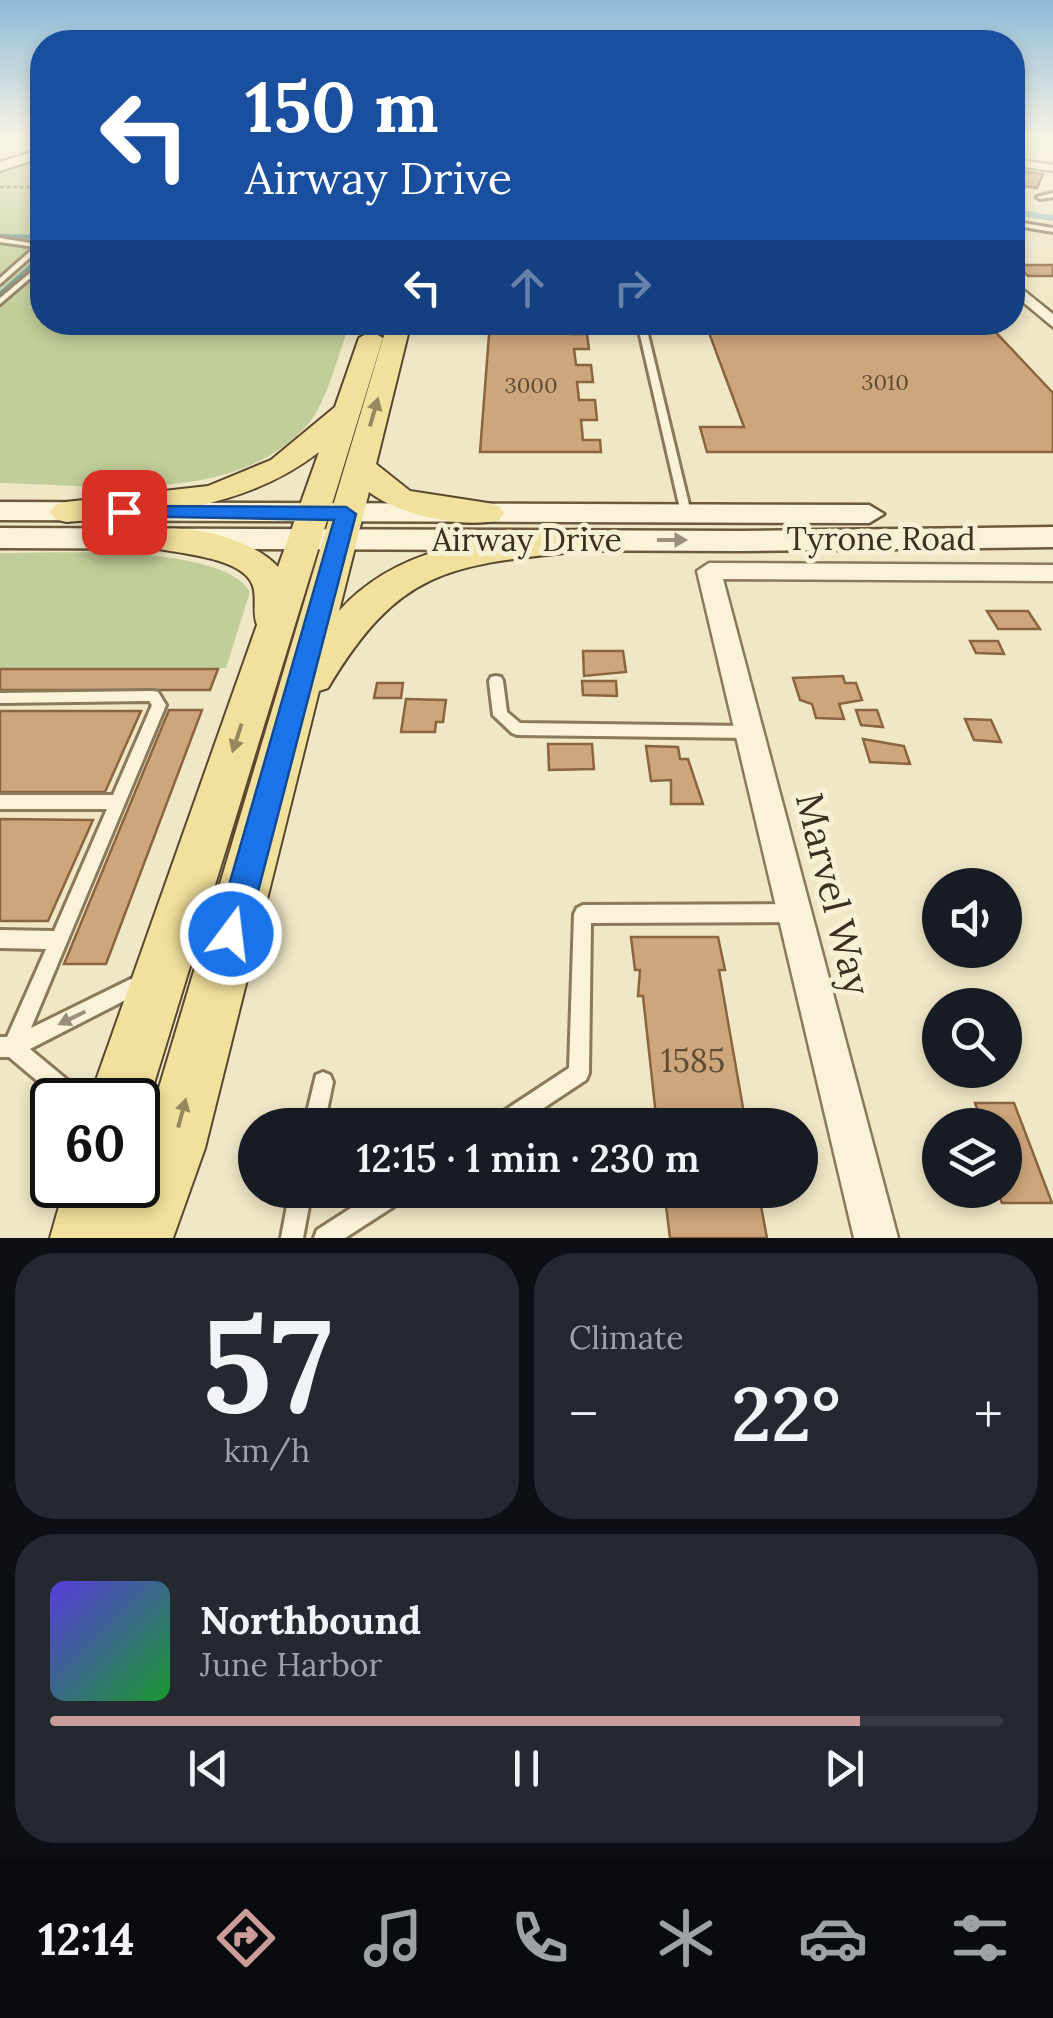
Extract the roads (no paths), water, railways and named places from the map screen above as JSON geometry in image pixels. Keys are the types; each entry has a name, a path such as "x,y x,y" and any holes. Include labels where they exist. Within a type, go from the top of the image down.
{"main road":[{"path":"139,1238 173,1148 288,724 351,396 372,335"},
{"path":"126,1078 273,628 360,462 396,335"},
{"path":"66,512 189,500 262,480 314,443 351,396"},
{"path":"360,462 373,484 391,495 488,513"},
{"name":"Airway Drive","path":"0,511 583,540 1053,537"},
{"name":"Airway Drive","path":"0,538 162,538 488,513 1053,516"},
{"path":"162,538 216,550 260,569 270,586 273,628"},
{"path":"288,724 344,629 360,608 396,579 463,554 583,540"},
{"path":"84,1238 91,1208"}],"street":[{"path":"1025,297 1053,322"},
{"name":"Tyrone Road","path":"708,571 1053,573"},
{"name":"Marvel Way","path":"708,571 876,1238"}],"lane":[{"path":"1040,197 1053,195"},
{"path":"1025,225 1053,230"},
{"path":"0,240 30,244"},
{"path":"0,282 30,255"},
{"path":"0,302 30,276"},
{"path":"645,335 686,514"},
{"path":"496,681 500,715 518,729 748,732"},
{"path":"0,698 153,696 160,705 58,940 6,1047"},
{"path":"0,802 118,802"},
{"path":"526,1108 580,1073 583,914 793,913"},
{"path":"0,939 58,940"},
{"path":"6,1047 160,974"},
{"path":"6,1047 47,1078"},
{"path":"318,1108 323,1082"},
{"path":"292,1238 298,1208"},
{"path":"326,1238 372,1208"}],"waterway":[{"path":"1025,214 1053,218"},
{"path":"0,236 30,237"},
{"path":"0,294 30,267"}]}
